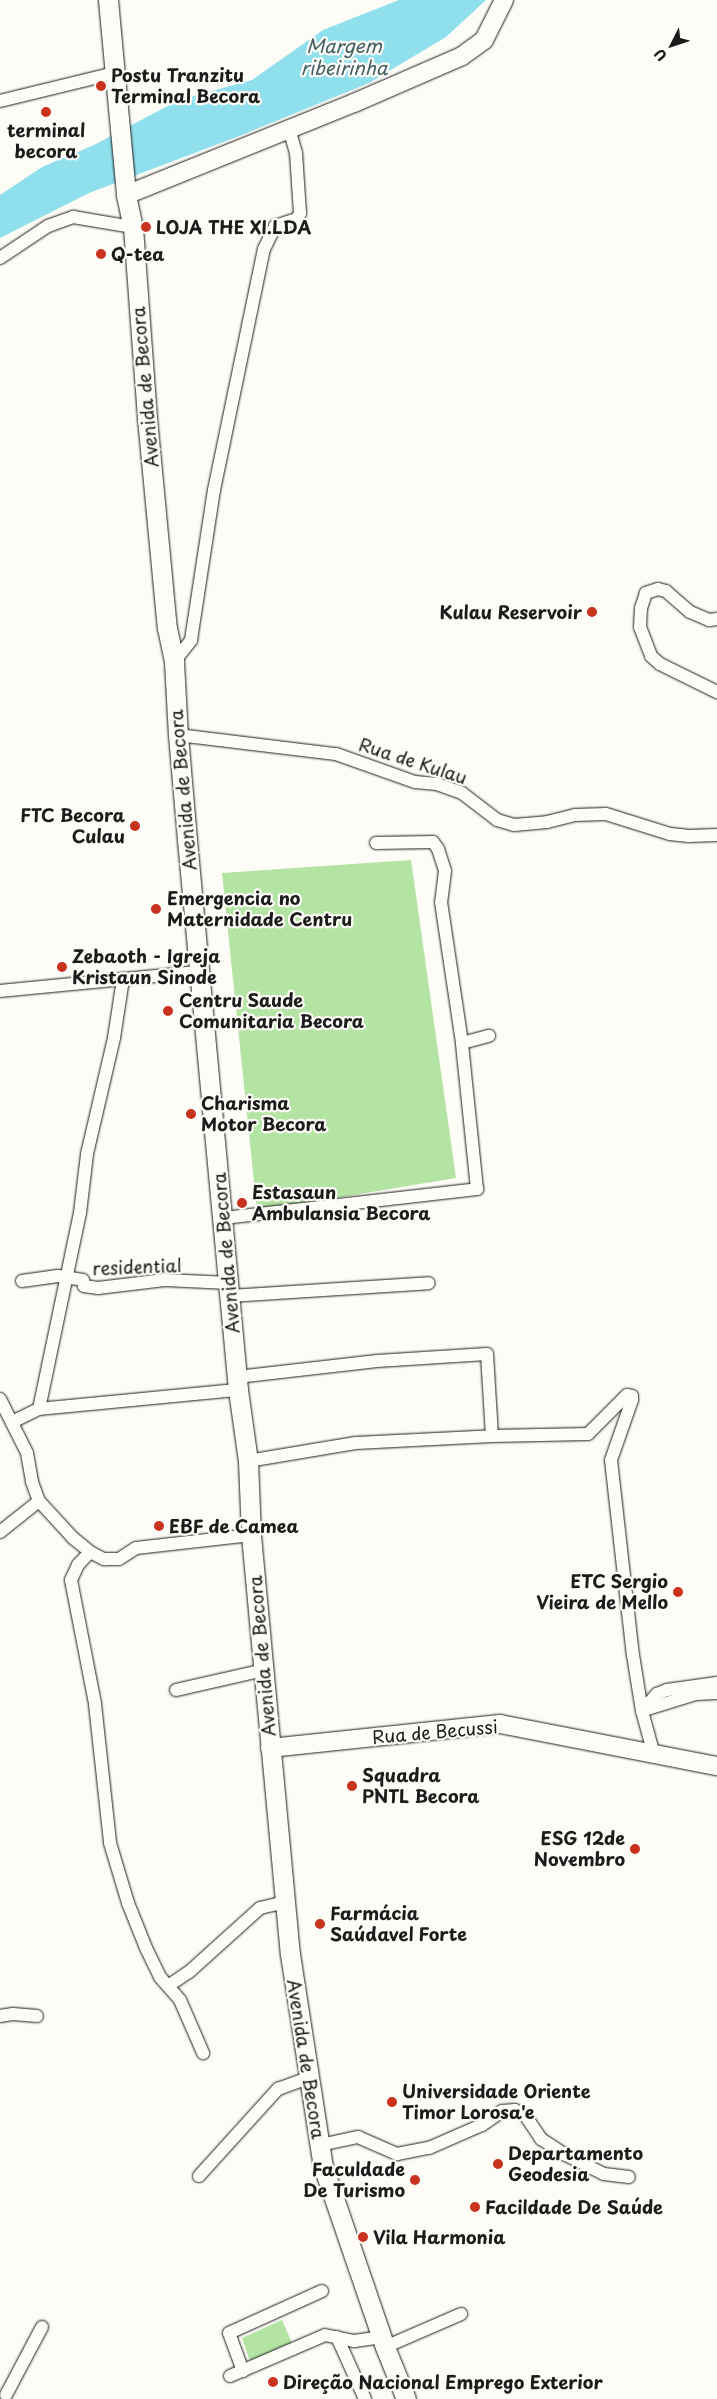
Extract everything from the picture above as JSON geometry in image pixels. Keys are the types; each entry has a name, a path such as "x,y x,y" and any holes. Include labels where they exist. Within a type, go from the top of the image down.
{"main road":[{"name":"Avenida de Becora","path":"108,0 125,188 133,227 147,418 167,628 174,662 178,735 199,972 238,1383 248,1461 251,1534 290,1954 323,2166 383,2342 406,2399"}],"street":[{"path":"125,188 289,128 462,56 484,40 504,0"},
{"path":"0,101 115,73"},
{"path":"174,662 191,640 214,490 264,249 275,226 297,219 300,213 296,153 289,128"},
{"path":"0,258 48,226 73,217 133,227"},
{"path":"717,619 710,620 690,612 666,591 658,588 646,593 641,608 640,627 650,656 660,664 717,692"},
{"name":"Rua de Kulau","path":"178,735 336,754 414,782 437,784 462,793 497,820 514,825 547,822 574,815 606,814 670,834 689,836 717,835"},
{"path":"222,1218 477,1189 462,1043 441,902 444,872 438,849 433,842 376,843"},
{"path":"0,991 199,972"},
{"path":"39,1409 80,1213 87,1154 114,1038 123,979"},
{"path":"462,1043 489,1036"},
{"name":"residential","path":"22,1281 58,1276 82,1280 84,1286 98,1288 165,1280 229,1290 429,1283"},
{"path":"12,1422 39,1409 238,1383 377,1361 487,1354 492,1436"},
{"path":"248,1461 356,1443 492,1436 588,1434 627,1395 632,1396 611,1460 642,1710 654,1755"},
{"path":"0,1399 27,1453 32,1482 39,1501 73,1538 90,1552 104,1559 119,1559 136,1548 251,1534"},
{"path":"0,1532 39,1501"},
{"path":"90,1552 78,1565 71,1580 95,1704 110,1843 128,1903 146,1948 160,1977 180,2000 203,2053"},
{"path":"176,1690 264,1670"},
{"path":"642,1710 658,1694 666,1690 717,1683"},
{"path":"642,1710 696,1694 717,1693"},
{"name":"Rua de Becussi","path":"270,1748 500,1724 717,1766"},
{"path":"168,1986 189,1972 260,1908 285,1902"},
{"path":"0,2016 13,2014 38,2016"},
{"path":"200,2176 278,2089 309,2078"},
{"path":"320,2145 358,2137 397,2154 421,2150 482,2125 502,2111 515,2110 525,2115 541,2139 566,2155 604,2174 629,2177"},
{"path":"243,2371 229,2333 322,2291"},
{"path":"230,2376 325,2334 354,2341 383,2342 461,2314"},
{"path":"5,2394 42,2327"},
{"path":"337,2337 365,2399"}],"green space":[{"path":"411,860 456,1178 257,1211 222,873"},
{"path":"282,2320 292,2343 250,2361 242,2338"}],"water":[{"name":"Margem ribeirinha","path":"399,0 486,0 446,37 369,83 242,135 89,193 0,238 0,195 42,167 94,145 179,100 252,80 323,30"}],"place":[{"name":"Postu Tranzitu Terminal Becora","path":"101,86"},
{"name":"terminal becora","path":"46,112"},
{"name":"LOJA THE XI.LDA","path":"146,227"},
{"name":"Q-tea","path":"101,254"},
{"name":"Kulau Reservoir","path":"592,612"},
{"name":"FTC Becora Culau","path":"135,826"},
{"name":"Emergencia no Maternidade Centru","path":"156,909"},
{"name":"Zebaoth - Igreja Kristaun Sinode","path":"62,967"},
{"name":"Centru Saude Comunitaria Becora","path":"168,1011"},
{"name":"Charisma Motor Becora","path":"191,1114"},
{"name":"Estasaun Ambulansia Becora","path":"242,1203"},
{"name":"EBF de Camea","path":"159,1526"},
{"name":"ETC Sergio Vieira de Mello","path":"678,1592"},
{"name":"Squadra PNTL Becora","path":"352,1786"},
{"name":"ESG 12de Novembro","path":"635,1849"},
{"name":"Farmácia Saúdavel Forte","path":"320,1924"},
{"name":"Universidade Oriente Timor Lorosa'e","path":"392,2102"},
{"name":"Departamento Geodesia","path":"498,2164"},
{"name":"Faculdade De Turismo","path":"415,2180"},
{"name":"Facildade De Saúde","path":"475,2207"},
{"name":"Vila Harmonia","path":"363,2237"},
{"name":"Direção Nacional Emprego Exterior","path":"273,2382"}]}
